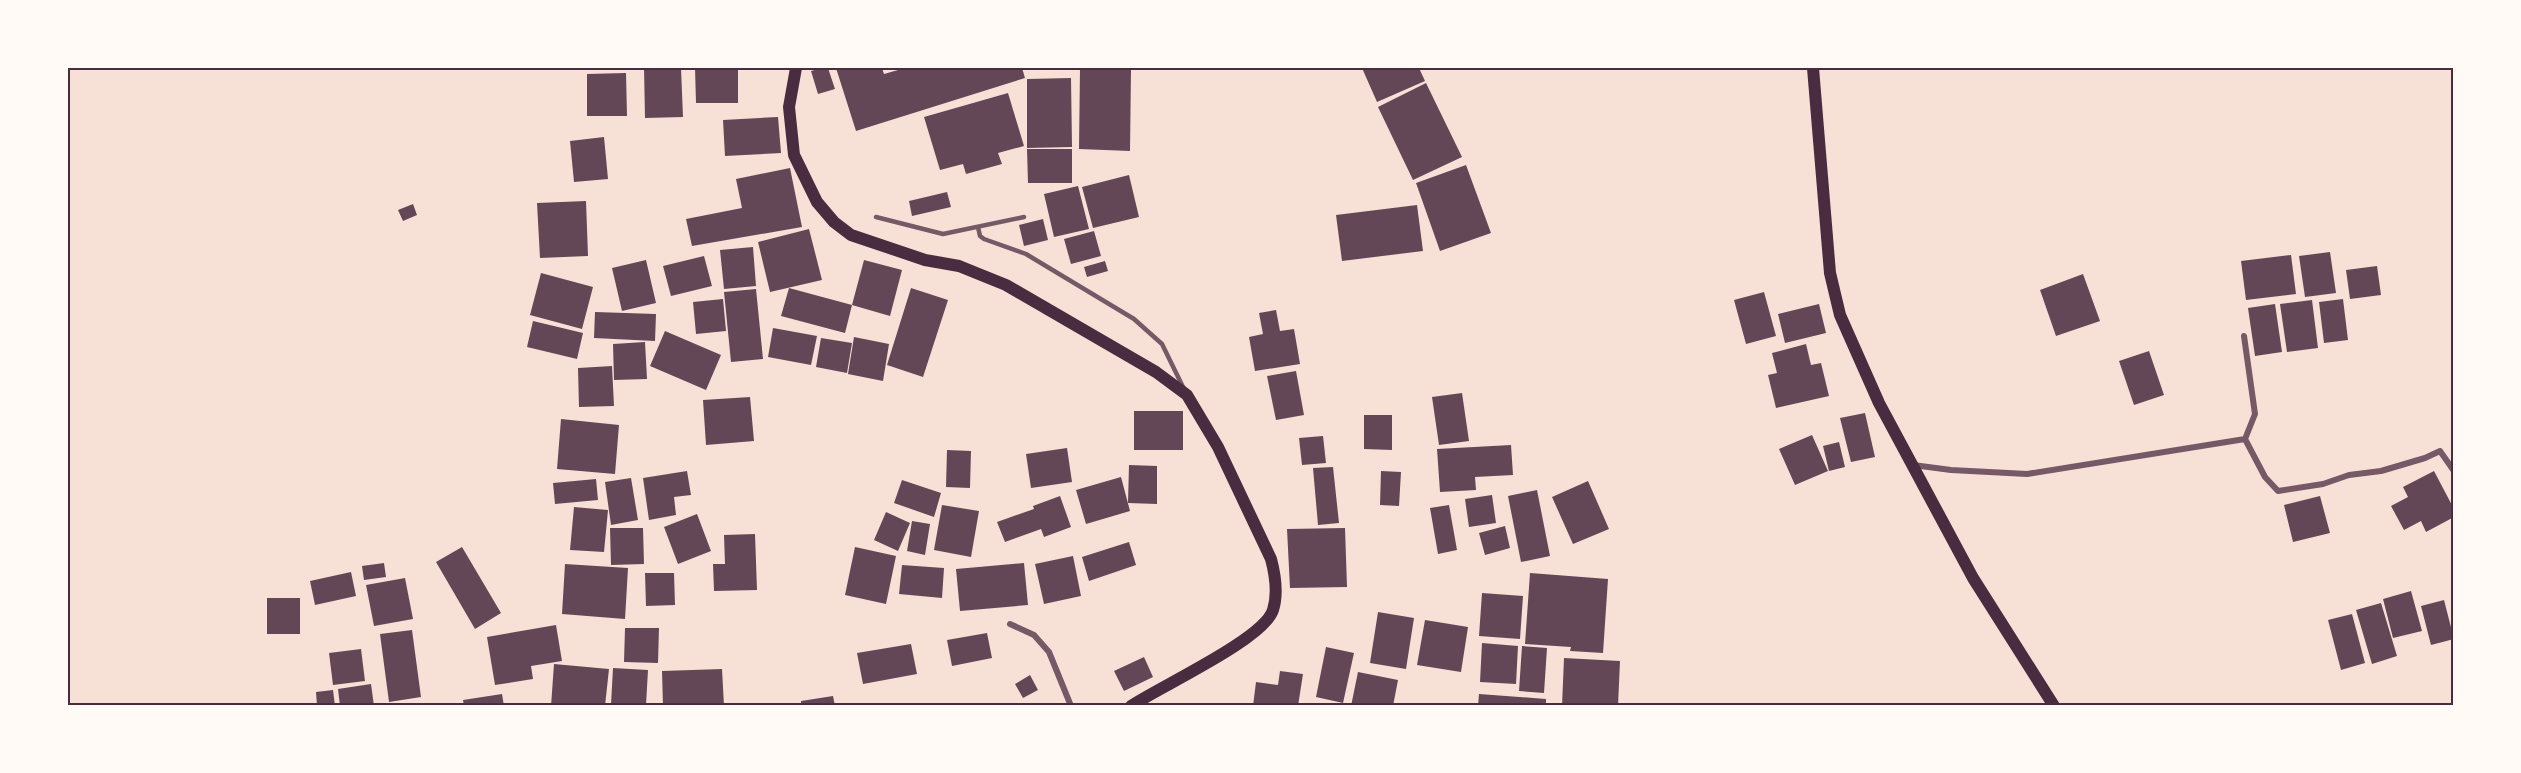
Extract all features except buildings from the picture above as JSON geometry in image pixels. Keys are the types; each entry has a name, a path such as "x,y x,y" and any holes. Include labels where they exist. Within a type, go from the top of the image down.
{"main road":[{"path":"796,68 789,107 794,154 817,202 834,222 851,235 925,260 959,266 1006,285 1156,372 1187,395 1218,447 1271,559 1275,577 1273,611 1248,639 1131,705"},
{"path":"1813,68 1830,273 1840,315 1879,403 1973,578 2054,705"}],"street":[{"path":"2244,336 2255,414 2245,439 2265,477 2278,491 2323,484 2349,475 2381,471 2425,458 2440,451 2454,471"},
{"path":"1912,465 1951,470 2027,474 2245,439"},
{"path":"1010,624 1034,635 1048,652 1071,705"}],"lane":[{"path":"876,218 944,234 1024,217"},
{"path":"978,227 980,236 984,239 1026,254 1134,319 1162,344 1187,395"}]}
